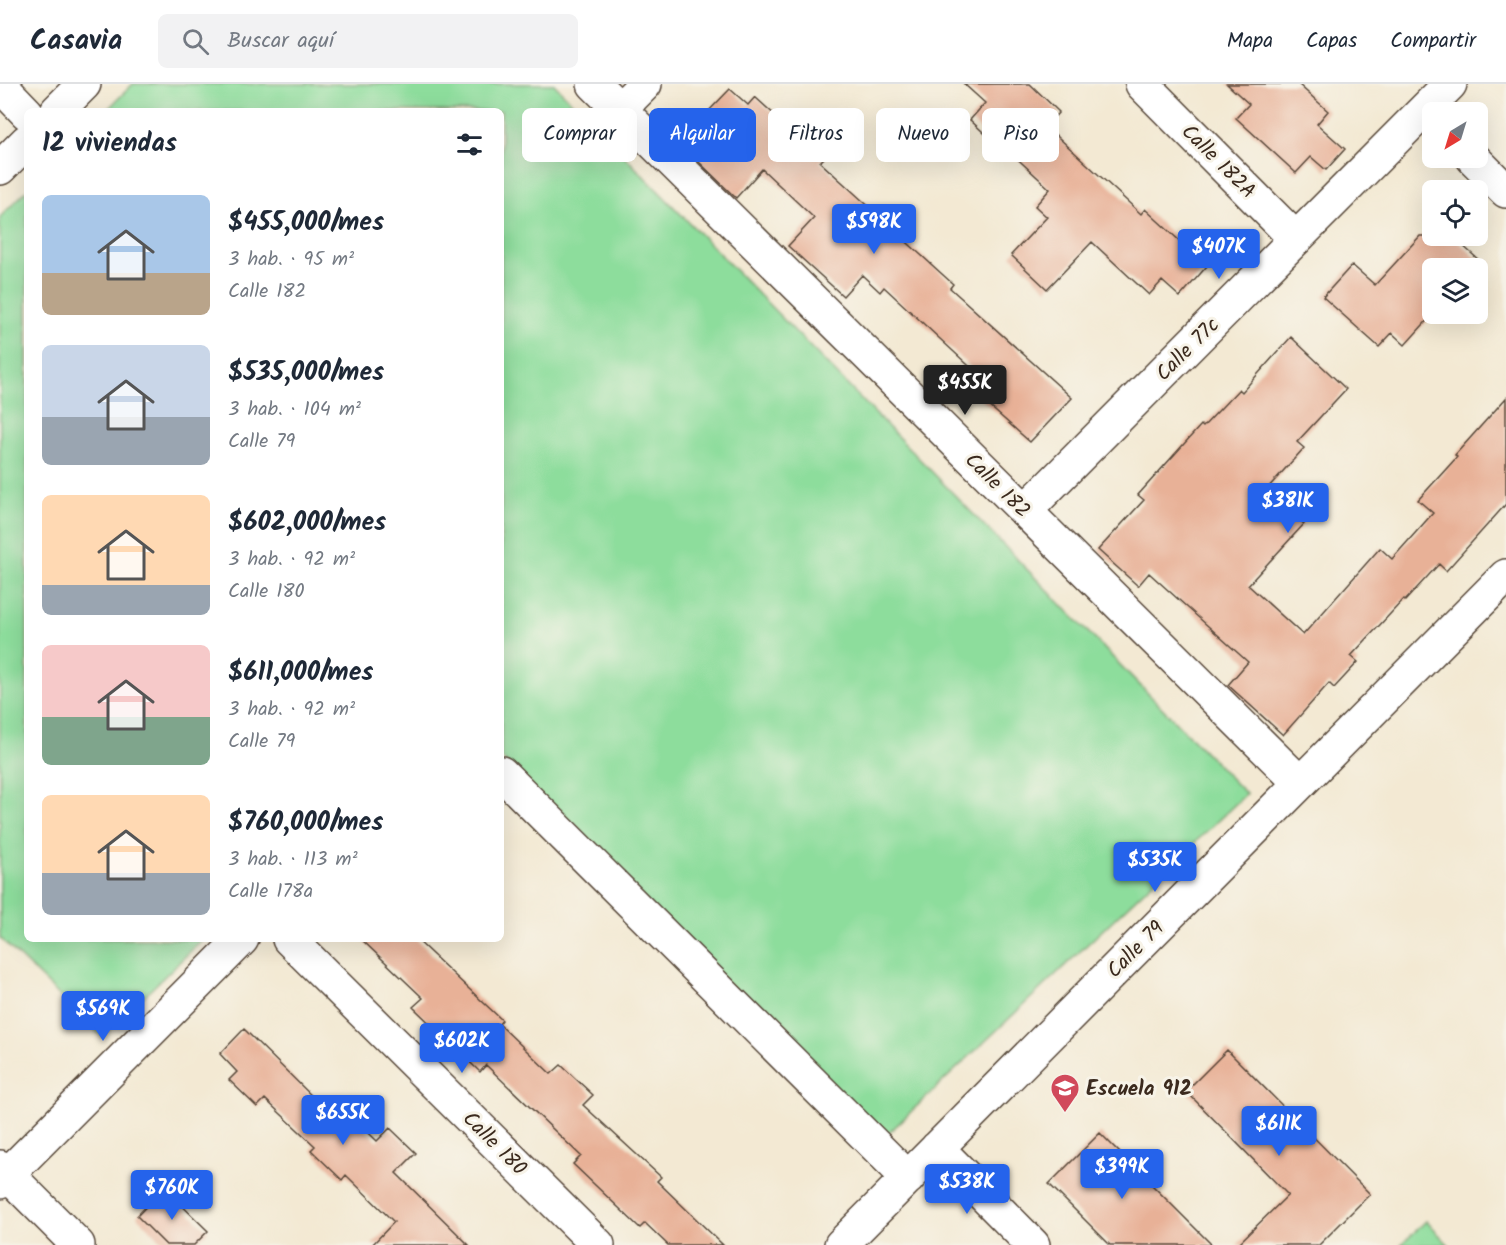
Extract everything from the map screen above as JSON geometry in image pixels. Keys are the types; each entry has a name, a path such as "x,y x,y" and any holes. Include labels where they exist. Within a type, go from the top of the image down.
{"street":[{"path":"60,108 84,84"},
{"name":"Calle 182","path":"594,84 618,108"},
{"path":"622,108 645,84"},
{"name":"Calle 182A","path":"1142,84 1296,238"},
{"name":"Calle 77c","path":"1436,102 1450,84"},
{"path":"0,85 24,110"},
{"name":"Calle 77c","path":"1025,511 1296,238 1422,119"},
{"name":"Calle 182","path":"637,127 1300,783"},
{"path":"0,168 24,144"},
{"path":"1483,168 1506,191"},
{"name":"Calle 79","path":"841,1245 1506,576"},
{"path":"504,775 908,1178"},
{"path":"78,1245 2,1174 239,942"},
{"name":"Calle 180","path":"292,942 598,1245"},
{"path":"937,1148 1033,1245"}],"green space":[{"path":"133,84 554,84 577,108 522,108 522,162 630,162 1246,794 877,1144 504,760 504,108 109,108"},
{"path":"24,193 24,942 200,942 102,1037 0,938 0,217"},
{"path":"1426,1221 1449,1245 1401,1245"}],"building":[{"path":"964,84 1030,84 1055,108 982,108 982,131 970,120 985,103"},
{"path":"1227,84 1298,84 1328,111 1317,124 1345,149 1326,170 1311,157 1296,173 1236,118 1249,104"},
{"path":"730,89 748,105 755,97 768,109 768,162 820,162 875,212 880,207 904,228 899,235 953,284 950,288 1072,398 1030,442 970,389 981,377 884,287 880,292 862,275 843,296 788,246 814,218 762,169 736,198 699,162 756,162 756,108 712,108"},
{"path":"1059,138 1141,214 1145,209 1207,266 1180,297 1162,281 1149,295 1092,242 1047,289 1011,255 1047,217 1035,206 1050,189 1021,162 1059,162"},
{"path":"1420,236 1422,236 1422,246 1463,246 1477,258 1422,258 1422,324 1424,324 1405,345 1392,333 1379,347 1323,297 1352,265 1375,285"},
{"path":"1291,337 1346,389 1297,442 1304,448 1266,490 1304,524 1248,585 1303,635 1380,548 1392,559 1433,513 1418,500 1506,398 1506,504 1446,571 1439,564 1405,601 1404,599 1351,656 1358,662 1334,688 1329,683 1283,735 1228,685 1248,662 1149,573 1138,586 1098,550 1144,500 1138,495 1201,425 1203,427 1239,389 1242,392"},
{"path":"364,942 419,942 502,1020 499,1024 551,1074 561,1065 593,1095 583,1105 661,1177 657,1181 723,1245 668,1245 645,1223 640,1228 573,1164 581,1156 486,1065 480,1072 413,1007 423,998"},
{"path":"244,1029 326,1110 336,1101 377,1141 390,1128 416,1153 396,1173 469,1245 372,1245 394,1222 346,1175 342,1180 311,1150 315,1146 265,1099 257,1107 229,1080 237,1072 220,1054"},
{"path":"1227,1050 1370,1194 1319,1245 1237,1245 1288,1195 1186,1091"},
{"path":"1100,1133 1212,1245 1110,1245 1049,1184"},
{"path":"164,1188 208,1231 194,1245 166,1245 137,1216"}],"place":[{"name":"Escuela 912","path":"1065,1114"}]}
